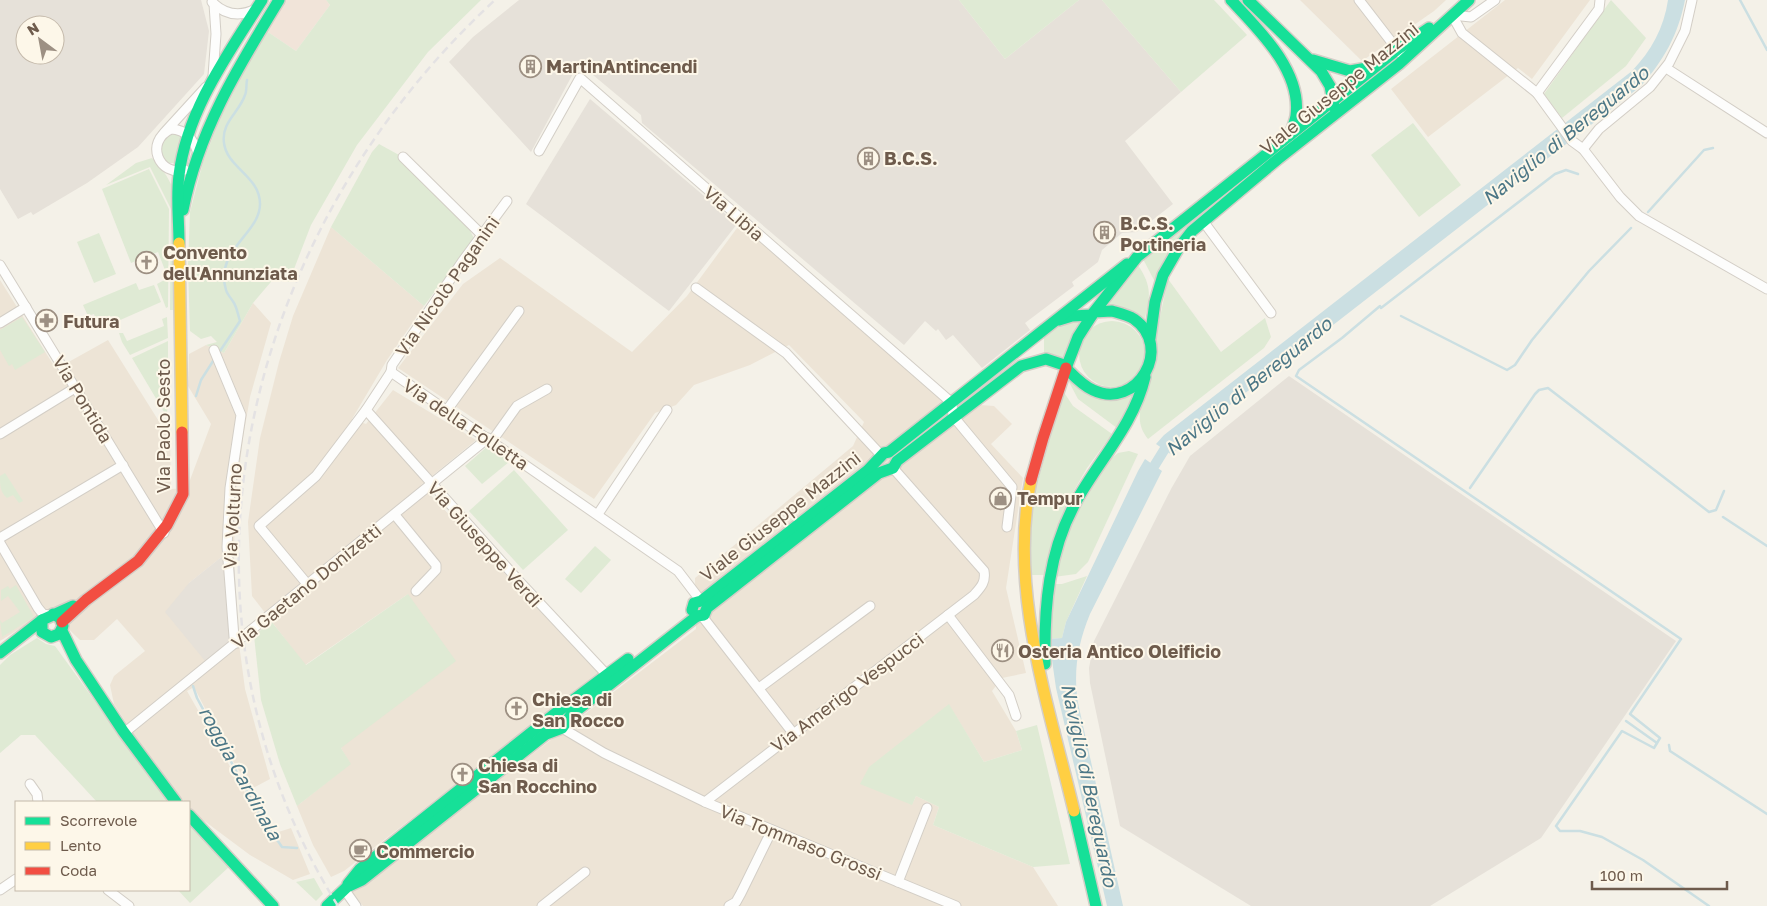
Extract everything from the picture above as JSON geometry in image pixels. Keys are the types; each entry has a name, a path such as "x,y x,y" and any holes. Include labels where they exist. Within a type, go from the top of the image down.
{"street":[{"name":"Via Paolo Sesto","path":"179,240 185,200 204,132 228,84 280,0"},
{"path":"1231,0 1272,46 1288,74 1296,112 1296,124 1290,135"},
{"path":"1248,0 1293,46 1311,59 1336,69 1350,72 1364,71 1379,64"},
{"path":"1359,0 1398,49 1400,53 1399,64"},
{"path":"1452,15 1458,0"},
{"path":"1452,15 1469,0"},
{"path":"1452,15 1471,17 1495,0"},
{"path":"1537,94 1599,9 1600,0"},
{"path":"1583,149 1599,129 1650,87 1666,68 1685,31 1692,0"},
{"path":"212,2 230,14 244,15 259,5"},
{"path":"212,2 216,34 214,76"},
{"name":"Via Paolo Sesto","path":"0,653 22,633 48,617 84,600 130,568 164,533 183,494 177,202 179,172 188,135 214,76 259,5"},
{"path":"1452,15 1462,33 1537,94 1572,141 1583,149 1620,197 1639,216 1767,289"},
{"name":"Viale Giuseppe Mazzini","path":"888,461 952,402 1379,64 1398,49 1452,15"},
{"name":"Viale Giuseppe Mazzini","path":"1150,338 1154,302 1163,275 1178,249 1203,221 1399,64 1435,34 1452,15"},
{"path":"1311,59 1332,87 1333,101 1330,118"},
{"path":"1666,68 1767,133"},
{"name":"Via Paolo Sesto","path":"164,132 214,76"},
{"name":"Via Libia","path":"539,151 580,78 952,402"},
{"path":"178,130 188,135 197,159 179,172 168,168 158,157 157,144 164,132 178,130"},
{"path":"403,156 482,235"},
{"name":"Via Nicolò Paganini","path":"391,372 392,365 507,201"},
{"path":"1203,221 1271,313"},
{"name":"Viale Giuseppe Mazzini","path":"1066,367 1078,337 1093,314 1137,257"},
{"name":"Via Pontida","path":"0,265 164,533"},
{"path":"696,288 786,353 888,461"},
{"path":"0,323 26,307"},
{"path":"447,410 519,311"},
{"name":"Viale Giuseppe Mazzini","path":"326,906 346,888 362,880 571,715 888,461 1026,363 1046,359 1066,367 1087,387 1104,393 1128,390 1145,377 1153,355 1150,338 1146,329 1133,317 1112,311 1072,316 1052,323"},
{"name":"Via Volturno","path":"214,350 241,420 230,488 227,547 234,637 237,643"},
{"path":"1066,367 1041,440 1026,511 1025,551 1030,615 1035,646 1096,906"},
{"name":"Via della Folletta","path":"308,585 259,526 316,476 366,410 391,372 678,571 700,610 793,733"},
{"path":"1051,710 1045,664 1045,610 1056,550 1065,523 1081,495 1102,460 1133,416 1145,377"},
{"path":"0,434 76,388"},
{"name":"Via Gaetano Donizetti","path":"124,733 490,440 517,406 547,389"},
{"path":"952,402 953,416 1012,487 1007,527"},
{"name":"Via Giuseppe Verdi","path":"366,410 607,676"},
{"path":"598,514 667,410"},
{"name":"Via Amerigo Vespucci","path":"705,802 974,595 982,586 985,578 984,571 888,461"},
{"path":"0,538 123,465"},
{"path":"395,515 436,565 436,570 416,591"},
{"path":"0,543 38,608 48,617 59,617 90,681"},
{"name":"Via Paolo Sesto","path":"48,636 62,626 84,600"},
{"path":"759,688 870,606"},
{"name":"Viale Giuseppe Mazzini","path":"559,723 607,676 700,610"},
{"path":"948,615 1009,695 1016,716"},
{"path":"48,617 40,628 70,655 90,681 157,780 175,801"},
{"path":"22,633 48,636"},
{"name":"Via Tommaso Grossi","path":"559,723 604,753 705,802 956,906"},
{"path":"30,784 37,794 38,801"},
{"name":"Via Tommaso Grossi","path":"898,882 927,808"},
{"path":"190,816 236,863 273,906"},
{"path":"729,906 736,902 772,830"},
{"path":"542,906 585,872"},
{"path":"0,890 15,880"},
{"path":"346,888 356,906"},
{"path":"109,891 129,906"}],"shaded area":[{"path":"0,0 201,0 209,31 204,74 138,147 87,183 33,215 31,212 18,219 0,189"},
{"path":"284,0 326,0 330,5 296,51 265,30"},
{"path":"519,0 959,0 1005,59 1079,0 1102,0 1181,92 1125,141 1173,204 1137,232 1122,233 1102,250 1098,262 1072,282 1074,286 1025,323 1030,330 982,368 953,335 946,340 938,329 936,331 925,321 904,345 642,123 641,115 587,70 576,68 531,152 449,62 473,37"},
{"path":"1300,0 1446,0 1434,11 1362,61"},
{"path":"1505,0 1590,0 1532,79 1518,68 1428,137 1391,89"},
{"path":"590,99 737,224 669,311 526,204"},
{"path":"740,224 943,399 952,403 994,406 1012,424 991,444 1023,478 1006,588 1026,673 1002,678 992,691 1016,731 1022,750 984,762 949,705 912,805 916,796 939,807 933,825 1033,867 1058,906 363,906 352,892 696,629 695,578 853,446 864,422 789,345 750,365 694,385 676,405 655,413 594,499 398,368 463,284 500,258 632,352 687,296"},
{"path":"331,227 424,306 387,360 352,419 366,424 393,390 476,440 421,485 599,673 344,871 331,877 313,845 297,806 350,764 341,748 408,594 305,665 252,596 248,522 260,438 279,362 293,316"},
{"path":"0,280 56,369 108,340 170,439 171,489 187,488 211,424 188,386 189,354 206,345 224,353 253,303 271,323 250,397 243,438 235,505 234,557 224,555 189,583 239,644 245,689 270,779 251,789 229,755 194,687 187,691 269,835 291,828 310,874 293,880 250,855 195,814 190,808 190,801 184,801 158,772 114,704 110,685 114,676 145,651 117,619 94,640 80,640 49,610 0,641"},
{"path":"1289,376 1676,641 1541,838 1430,906 1251,906 1120,826 1090,683 1089,668 1094,641 1171,489 1190,456"},
{"path":"224,555 234,557 239,644 210,667 165,612 189,583"}],"green space":[{"path":"326,0 481,0 428,52 357,145 311,225 289,282 276,276 253,303 224,353 206,345 217,342 211,336 201,339 190,331 188,266 190,212 203,162 219,121 265,30 296,51 330,5"},
{"path":"959,0 1079,0 1005,59"},
{"path":"1102,0 1214,0 1247,35 1181,92"},
{"path":"1611,0 1646,38 1626,66 1562,118 1544,94"},
{"path":"1413,123 1461,185 1419,217 1371,155"},
{"path":"171,133 183,135 175,163 168,163 159,153 162,139"},
{"path":"379,144 399,155 470,230 474,239 424,306 331,227 372,152"},
{"path":"152,158 166,175 172,186 174,310 170,310 171,209 150,167 106,185 136,163"},
{"path":"149,169 169,209 168,307 166,308 157,284 168,278 158,252 131,263 102,189"},
{"path":"1190,222 1156,280 1154,280 1143,259"},
{"path":"99,233 116,274 94,283 77,242"},
{"path":"1138,265 1146,280 1149,293 1144,322 1104,305"},
{"path":"1168,279 1221,352 1265,318 1271,337 1264,348 1148,439 1141,426 1140,412"},
{"path":"136,283 139,290 154,285 161,302 118,321 120,327 97,329 93,321 96,320 94,314 88,316 83,305"},
{"path":"22,317 45,352 15,370 12,364 9,366 0,350 0,330"},
{"path":"167,317 168,338 130,355 119,333 123,333 127,341 164,326 162,319"},
{"path":"1082,318 1064,360 1044,354 1044,338 1059,326"},
{"path":"1112,321 1125,324 1135,331 1142,341 1145,354 1142,367 1135,377 1125,384 1112,387 1099,384 1089,377 1082,367 1079,354 1082,341 1089,331 1099,324"},
{"path":"168,341 168,373 163,377 163,380 168,384 167,417 132,358"},
{"path":"1071,378 1087,391 1134,391 1117,428 1078,399 1069,382"},
{"path":"1063,391 1073,406 1112,434 1087,468 1072,494 1046,575 1029,575 1030,509"},
{"path":"489,445 509,462 482,484 465,466"},
{"path":"1129,451 1138,454 1088,562 1076,574 1054,577 1067,531 1107,462 1118,453"},
{"path":"514,470 568,530 523,570 469,511"},
{"path":"5,473 23,501 19,503 13,495 7,498 3,493 0,485 0,476"},
{"path":"595,546 611,560 581,593 565,579"},
{"path":"1087,576 1066,622 1062,638 1049,639 1053,584 1062,584"},
{"path":"16,585 34,617 2,637 0,620 2,623 20,612 8,596 1,601 1,590 8,586 10,589"},
{"path":"408,594 456,661 341,748 351,764 297,806 280,764 261,700 254,636 271,621 306,665"},
{"path":"37,638 46,644 55,646 144,769 171,801 96,801 35,735 21,735 0,753 0,665 10,655"},
{"path":"949,704 984,762 1022,750 1016,731 1037,725 1070,864 1033,867 933,825 939,807 916,796 912,805 860,784 869,767"},
{"path":"190,821 231,865 190,903 179,891 190,891"},
{"path":"314,878 323,894 316,901 296,882"}],"water":[{"path":"1668,0 1685,0 1682,13 1674,36 1663,57 1641,86 1190,436 1172,455 1156,444 1164,435 1632,71 1656,38"},
{"name":"Naviglio di Bereguardo","path":"1145,459 1162,471 1090,614 1082,636 1076,668 1078,703 1123,906 1107,906 1056,688 1049,639 1062,638 1066,622"}],"waterway":[{"path":"1740,0 1767,50"},
{"name":"roggia Cardinala","path":"218,354 240,321 235,305 226,290 224,276 226,264 231,253 253,224 258,215 260,204 259,194 255,186 231,159 226,152 224,143 225,129 246,93 247,80"},
{"path":"1648,212 1704,150 1713,148"},
{"path":"1578,174 1566,170 1555,174 1381,308 1380,306 1342,338 1299,370 1296,376 1681,639 1630,714 1660,738 1654,748 1622,731 1556,826 1560,831 1580,831 1602,837 1643,860 1709,906"},
{"path":"1401,316 1507,370 1515,365 1532,340 1589,271 1631,228"},
{"name":"roggia Cardinala","path":"196,396 201,380 215,358"},
{"path":"1470,488 1535,394 1539,390 1548,388 1709,512 1716,510 1724,491"},
{"name":"Naviglio di Bereguardo","path":"1148,476 1166,447 1173,441"},
{"path":"1723,517 1767,546"},
{"name":"roggia Cardinala","path":"193,686 197,698 258,812 282,847 297,848"},
{"path":"1626,721 1657,743"},
{"path":"1669,745 1670,751 1767,814"}],"railway":[{"path":"338,906 280,790 248,670 239,548 252,427 285,309 338,197 408,93 495,0"}],"traffic: fast":[{"path":"179,243 178,184 183,151 200,105 211,83 262,0"},
{"path":"183,210 190,181 209,127 235,75 279,0"},
{"path":"1231,0 1254,24 1276,52 1292,83 1296,99 1296,116 1290,135"},
{"path":"1248,0 1321,71 1330,86 1334,107"},
{"path":"1150,338 1155,302 1163,275 1178,249 1192,231 1278,159 1399,64 1469,0"},
{"path":"1094,312 1137,257 1398,49 1429,28"},
{"path":"1313,60 1350,71 1373,67"},
{"path":"692,610 694,603 701,601 868,470 884,453 889,452 1127,264"},
{"path":"1112,311 1134,319 1146,331 1151,345 1150,359 1145,373 1136,384 1124,392 1109,394 1089,388 1066,368 1078,337 1094,312 1112,311"},
{"path":"1059,320 1072,316 1092,315"},
{"path":"697,616 704,615 707,608 879,473 893,468 897,461 1021,366 1046,359 1067,366"},
{"path":"1045,664 1047,601 1054,559 1060,539 1067,519 1077,500 1125,426 1140,394 1145,377"},
{"path":"53,614 60,618 63,626 59,634 51,637 42,632 42,620 73,606"},
{"path":"327,906 347,887 362,880 546,734 562,728 571,715 697,616"},
{"path":"0,653 42,620"},
{"path":"62,631 76,660 123,731 175,801"},
{"path":"348,884 360,869 552,716 628,659"},
{"path":"1074,811 1096,906"},
{"path":"190,816 273,906"}],"traffic: slow":[{"path":"179,243 182,432"},
{"path":"1031,480 1025,521 1024,563 1028,605 1043,689 1074,811"}],"traffic: jam":[{"path":"1031,480 1066,368"},
{"path":"62,622 86,600 138,561 167,525 183,494 182,432"}],"place":[{"name":"MartinAntincendi","path":"530,66"},
{"name":"B.C.S.","path":"868,158"},
{"name":"B.C.S. Portineria","path":"1104,233"},
{"name":"Convento dell'Annunziata","path":"147,262"},
{"name":"Futura","path":"47,321"},
{"name":"Tempur","path":"1001,498"},
{"name":"Osteria Antico Oleificio","path":"1002,651"},
{"name":"Chiesa di San Rocco","path":"516,709"},
{"name":"Chiesa di San Rocchino","path":"462,775"},
{"name":"Commercio","path":"360,851"}]}
